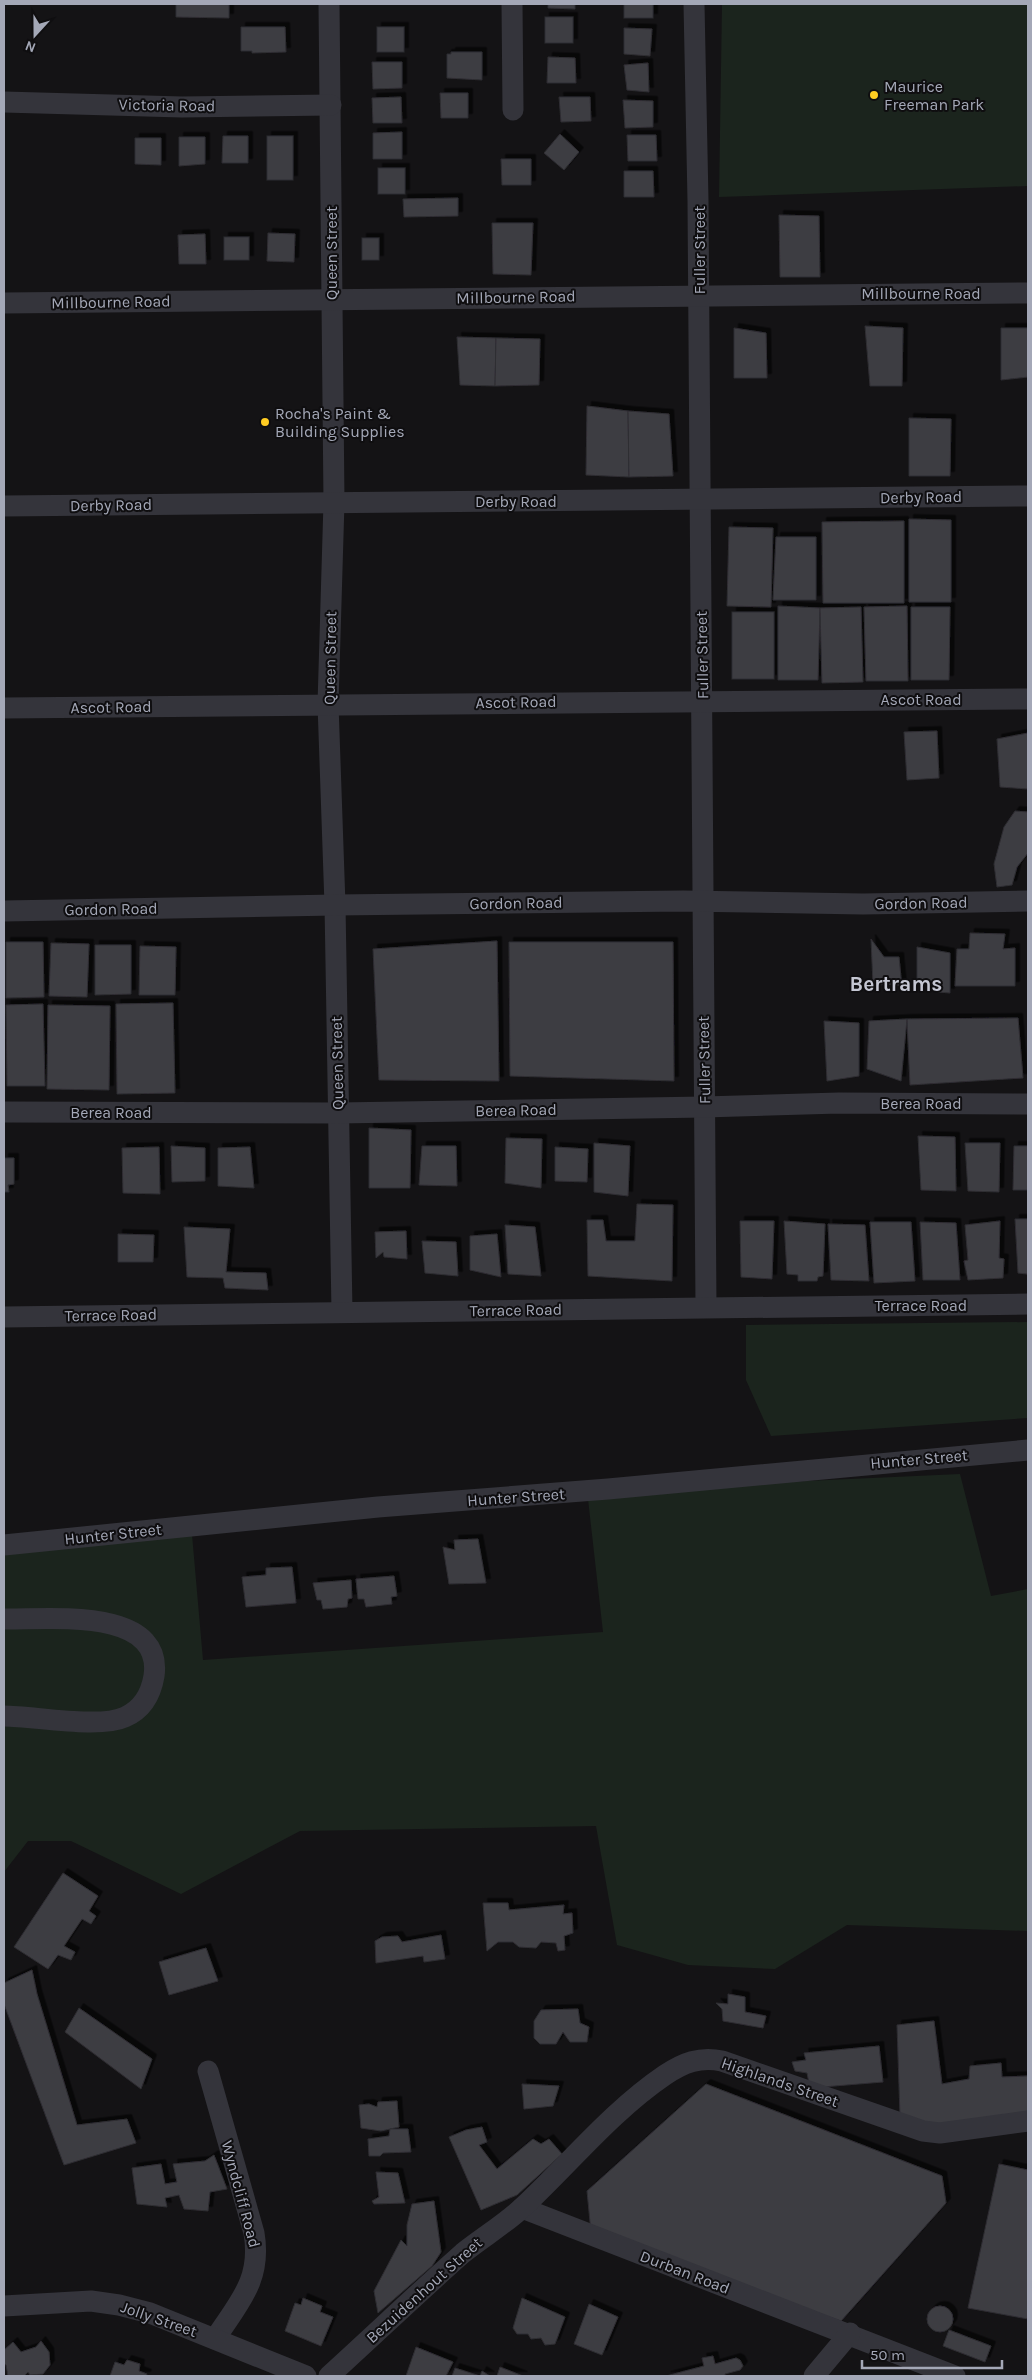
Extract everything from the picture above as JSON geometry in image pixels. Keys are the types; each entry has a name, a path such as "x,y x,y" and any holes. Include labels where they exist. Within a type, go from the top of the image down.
{"street":[{"name":"Queen Street","path":"329,4 334,502 328,704 335,905 342,1312"},
{"path":"512,4 513,110"},
{"name":"Fuller Street","path":"694,4 699,294 706,1307"},
{"name":"Victoria Road","path":"4,102 182,107 331,104"},
{"name":"Millbourne Road","path":"4,303 699,294 1028,293"},
{"name":"Derby Road","path":"4,506 1028,496"},
{"name":"Ascot Road","path":"4,708 702,700 1028,699"},
{"name":"Gordon Road","path":"4,911 335,905 702,902 863,904 1028,901"},
{"name":"Berea Road","path":"4,1112 338,1113 839,1103 1028,1104"},
{"name":"Terrace Road","path":"4,1316 1028,1304"},
{"name":"Hunter Street","path":"4,1545 368,1508 608,1489 1028,1450"},
{"path":"4,1619 94,1621 118,1625 138,1634 152,1650 155,1670 152,1690 141,1706 125,1718 102,1722 4,1716"},
{"name":"Highlands Street","path":"522,2208 577,2152 636,2098 665,2075 700,2058 722,2061 923,2131 940,2133 1028,2121"},
{"name":"Wyndcliff Road","path":"208,2071 254,2233 257,2253 255,2272 247,2290 215,2339"},
{"name":"Durban Road","path":"522,2208 652,2260 850,2333 955,2376"},
{"name":"Bezuidenhout Street","path":"329,2376 463,2254 522,2208"},
{"name":"Jolly Street","path":"4,2306 91,2301 118,2305 150,2313 306,2376"},
{"path":"814,2376 850,2333"}],"shaded area":[{"name":"Maurice Freeman Park","path":"722,4 1028,4 1028,186 719,197"},
{"path":"1028,1322 1028,1418 771,1436 746,1380 746,1325"},
{"path":"960,1474 991,1596 1028,1589 1028,1931 847,1925 775,1969 688,1965 617,1945 596,1826 300,1831 181,1894 71,1841 28,1841 4,1872 4,1539 191,1523 203,1660 603,1632 588,1499 720,1485"}],"building":[{"path":"176,4 229,4 229,18 176,17"},
{"path":"548,4 575,4 575,9 548,8"},
{"path":"624,4 653,4 653,18 624,18"},
{"path":"545,17 573,17 573,43 545,43"},
{"path":"241,27 285,27 286,52 252,53 252,51 241,51"},
{"path":"377,27 404,27 404,52 377,52"},
{"path":"624,28 652,29 650,56 624,54"},
{"path":"451,52 482,52 482,80 447,78 447,54 451,54"},
{"path":"548,57 575,58 576,83 547,83"},
{"path":"372,62 402,62 402,88 373,89"},
{"path":"648,63 649,92 627,90 624,65"},
{"path":"440,93 468,93 468,118 441,118"},
{"path":"401,97 402,123 373,123 372,98"},
{"path":"559,97 590,97 591,121 561,122"},
{"path":"623,100 653,101 653,127 625,128"},
{"path":"402,132 402,159 373,159 373,133"},
{"path":"560,134 579,152 564,170 544,153"},
{"path":"627,135 656,135 657,161 628,161"},
{"path":"223,136 248,136 248,163 222,163"},
{"path":"267,136 293,136 293,180 267,180"},
{"path":"179,137 205,137 205,164 179,166"},
{"path":"135,138 161,138 161,165 135,164"},
{"path":"501,159 531,159 531,185 502,185"},
{"path":"378,168 405,168 405,194 378,194"},
{"path":"624,171 653,171 654,197 624,197"},
{"path":"458,198 458,216 404,217 403,199"},
{"path":"779,215 819,216 820,277 780,277"},
{"path":"492,223 533,223 531,275 493,274"},
{"path":"268,233 295,234 294,262 267,261"},
{"path":"205,234 206,264 179,264 178,235"},
{"path":"224,237 249,237 249,260 224,260"},
{"path":"362,238 379,238 379,260 362,260"},
{"path":"865,326 903,328 902,386 870,386"},
{"path":"734,328 766,333 767,378 734,378"},
{"path":"1001,328 1028,328 1028,377 1001,380"},
{"path":"457,337 496,338 495,386 460,385"},
{"path":"496,338 540,339 539,385 495,386"},
{"path":"587,406 628,411 629,477 586,475"},
{"path":"628,411 669,414 673,476 629,477"},
{"path":"909,418 951,419 950,476 909,476"},
{"path":"909,519 951,520 951,602 909,602"},
{"path":"904,521 904,603 823,603 822,522"},
{"path":"729,527 773,528 771,607 727,606"},
{"path":"776,537 816,537 816,600 773,600"},
{"path":"778,606 820,608 818,680 778,680"},
{"path":"907,606 908,681 866,681 864,607"},
{"path":"861,607 863,682 822,683 820,608"},
{"path":"911,607 950,607 949,680 911,680"},
{"path":"732,612 774,612 774,679 732,679"},
{"path":"937,731 939,778 907,780 904,732"},
{"path":"1028,733 1028,789 1000,787 997,739"},
{"path":"1015,811 1028,812 1028,853 1017,867 1012,885 997,887 994,864 1004,827"},
{"path":"970,933 1005,934 1003,949 1015,948 1015,986 955,986 957,949 969,949"},
{"path":"871,939 884,957 899,957 902,988 896,984 873,985"},
{"path":"497,941 499,1081 379,1080 373,949"},
{"path":"6,942 43,942 44,997 6,998"},
{"path":"509,942 673,942 674,1081 510,1076"},
{"path":"51,943 89,944 87,997 49,996"},
{"path":"95,945 131,945 131,994 95,995"},
{"path":"140,946 176,947 175,995 139,995"},
{"path":"917,947 950,953 950,993 937,992 935,984 917,981"},
{"path":"173,1003 175,1093 117,1094 116,1004"},
{"path":"43,1004 45,1086 7,1086 6,1005"},
{"path":"48,1005 110,1006 109,1090 47,1089"},
{"path":"1018,1018 1023,1078 910,1085 907,1019"},
{"path":"907,1019 901,1081 867,1069 869,1021"},
{"path":"824,1021 859,1023 859,1076 827,1081"},
{"path":"369,1128 411,1130 410,1188 369,1188"},
{"path":"918,1136 955,1137 956,1191 921,1190"},
{"path":"506,1138 542,1139 541,1188 505,1183"},
{"path":"594,1143 630,1146 628,1196 594,1192"},
{"path":"965,1143 1000,1143 999,1192 968,1191"},
{"path":"171,1146 205,1148 205,1181 172,1182"},
{"path":"422,1146 456,1146 457,1186 419,1185"},
{"path":"1014,1146 1028,1146 1028,1190 1013,1190"},
{"path":"159,1147 160,1194 123,1193 122,1148"},
{"path":"250,1147 254,1188 218,1186 218,1148"},
{"path":"555,1147 588,1149 587,1182 555,1181"},
{"path":"4,1158 14,1158 14,1184 8,1185 9,1192 4,1192"},
{"path":"637,1204 673,1205 672,1281 588,1276 587,1220 603,1220 606,1241 635,1241"},
{"path":"1015,1219 1028,1219 1028,1276 1027,1274 1018,1273"},
{"path":"740,1221 774,1221 772,1279 741,1277"},
{"path":"784,1221 825,1224 823,1276 818,1277 817,1281 798,1281 798,1275 787,1274"},
{"path":"1000,1221 999,1258 1004,1259 1003,1278 968,1280 964,1261 968,1260 965,1225"},
{"path":"870,1222 911,1222 915,1281 874,1283"},
{"path":"920,1222 956,1223 960,1280 923,1280"},
{"path":"828,1224 865,1225 869,1281 831,1280"},
{"path":"505,1225 535,1227 541,1276 508,1274"},
{"path":"184,1227 230,1229 226,1272 266,1273 268,1290 225,1288 223,1278 187,1277"},
{"path":"406,1231 407,1259 384,1257 383,1252 376,1258 375,1232"},
{"path":"118,1234 154,1235 153,1262 118,1262"},
{"path":"497,1234 501,1277 470,1270 470,1236"},
{"path":"422,1241 456,1242 458,1276 425,1273"},
{"path":"478,1539 486,1583 449,1584 443,1547 455,1550 454,1540"},
{"path":"292,1567 296,1603 246,1607 242,1577 266,1575 266,1568"},
{"path":"394,1576 397,1596 391,1597 392,1604 366,1607 364,1599 358,1599 356,1579"},
{"path":"351,1580 352,1598 348,1599 347,1607 323,1609 321,1600 317,1600 313,1583"},
{"path":"63,1873 98,1896 89,1911 96,1916 91,1924 82,1919 64,1946 75,1952 71,1960 58,1955 48,1969 14,1947"},
{"path":"483,1903 508,1903 509,1910 564,1905 563,1914 572,1913 573,1933 564,1936 565,1950 558,1951 556,1943 541,1942 536,1948 519,1947 513,1942 498,1942 487,1951"},
{"path":"441,1935 445,1959 424,1962 423,1956 376,1963 375,1941 382,1937 398,1936 402,1942"},
{"path":"206,1948 218,1981 169,1995 159,1962"},
{"path":"32,1970 37,1994 77,2125 127,2119 136,2143 64,2165 4,2004 4,1983"},
{"path":"728,1994 745,1997 745,2012 766,2016 763,2028 723,2021 722,2009 716,2003 728,2004"},
{"path":"79,2008 152,2059 141,2089 65,2032"},
{"path":"578,2009 580,2023 589,2027 587,2042 570,2042 563,2032 556,2044 540,2044 534,2038 534,2021 541,2010"},
{"path":"934,2021 942,2084 969,2079 970,2066 1001,2063 1002,2077 1028,2076 1028,2115 938,2130 900,2116 897,2025"},
{"path":"879,2046 883,2082 810,2088 807,2073 795,2071 792,2062 806,2060 804,2053"},
{"path":"522,2084 559,2086 553,2106 524,2109"},
{"path":"706,2084 942,2176 946,2203 841,2321 591,2232 587,2191"},
{"path":"397,2101 399,2127 381,2131 361,2128 359,2105 369,2104 377,2107 378,2102"},
{"path":"482,2127 487,2142 479,2145 497,2169 533,2139 541,2144 549,2139 562,2154 517,2195 481,2210 449,2137 466,2130"},
{"path":"390,2129 408,2129 411,2152 383,2153 380,2156 369,2156 368,2139 389,2136"},
{"path":"214,2155 227,2189 210,2192 208,2211 184,2209 179,2195 165,2198 167,2207 137,2204 132,2168 161,2164 165,2184 177,2182 173,2164 205,2161"},
{"path":"999,2164 1028,2170 1028,2319 968,2308"},
{"path":"376,2172 398,2173 405,2203 374,2204 372,2201 379,2197"},
{"path":"434,2201 441,2252 432,2266 378,2313 374,2291 401,2240 407,2246 407,2225 412,2204"},
{"path":"303,2298 322,2306 320,2312 333,2317 321,2346 285,2331 295,2303 301,2305"},
{"path":"522,2298 565,2317 555,2344 545,2345 541,2338 531,2339 528,2334 517,2334 513,2328"},
{"path":"589,2304 618,2317 602,2355 574,2344"},
{"path":"940,2306 949,2310 953,2319 949,2328 940,2332 931,2328 927,2319 931,2310"},
{"path":"949,2330 991,2346 985,2362 943,2346"},
{"path":"41,2341 49,2352 50,2365 43,2374 30,2375 28,2372 24,2376 8,2376 4,2363 4,2350 13,2342 21,2352 36,2347"},
{"path":"416,2347 453,2362 446,2376 406,2376"},
{"path":"713,2356 715,2364 736,2358 740,2360 743,2366 740,2370 725,2374 725,2376 666,2376 704,2366 702,2358"},
{"path":"127,2360 140,2364 139,2371 147,2374 146,2376 110,2376 115,2362 124,2365"},
{"path":"500,2367 523,2376 497,2376"},
{"path":"455,2368 480,2376 452,2376"},
{"path":"482,2371 490,2376 480,2376"}],"place":[{"name":"Maurice Freeman Park","path":"874,95"},
{"name":"Rocha's Paint & Building Supplies","path":"265,422"}],"district":[{"name":"Bertrams","path":"896,984"}]}
